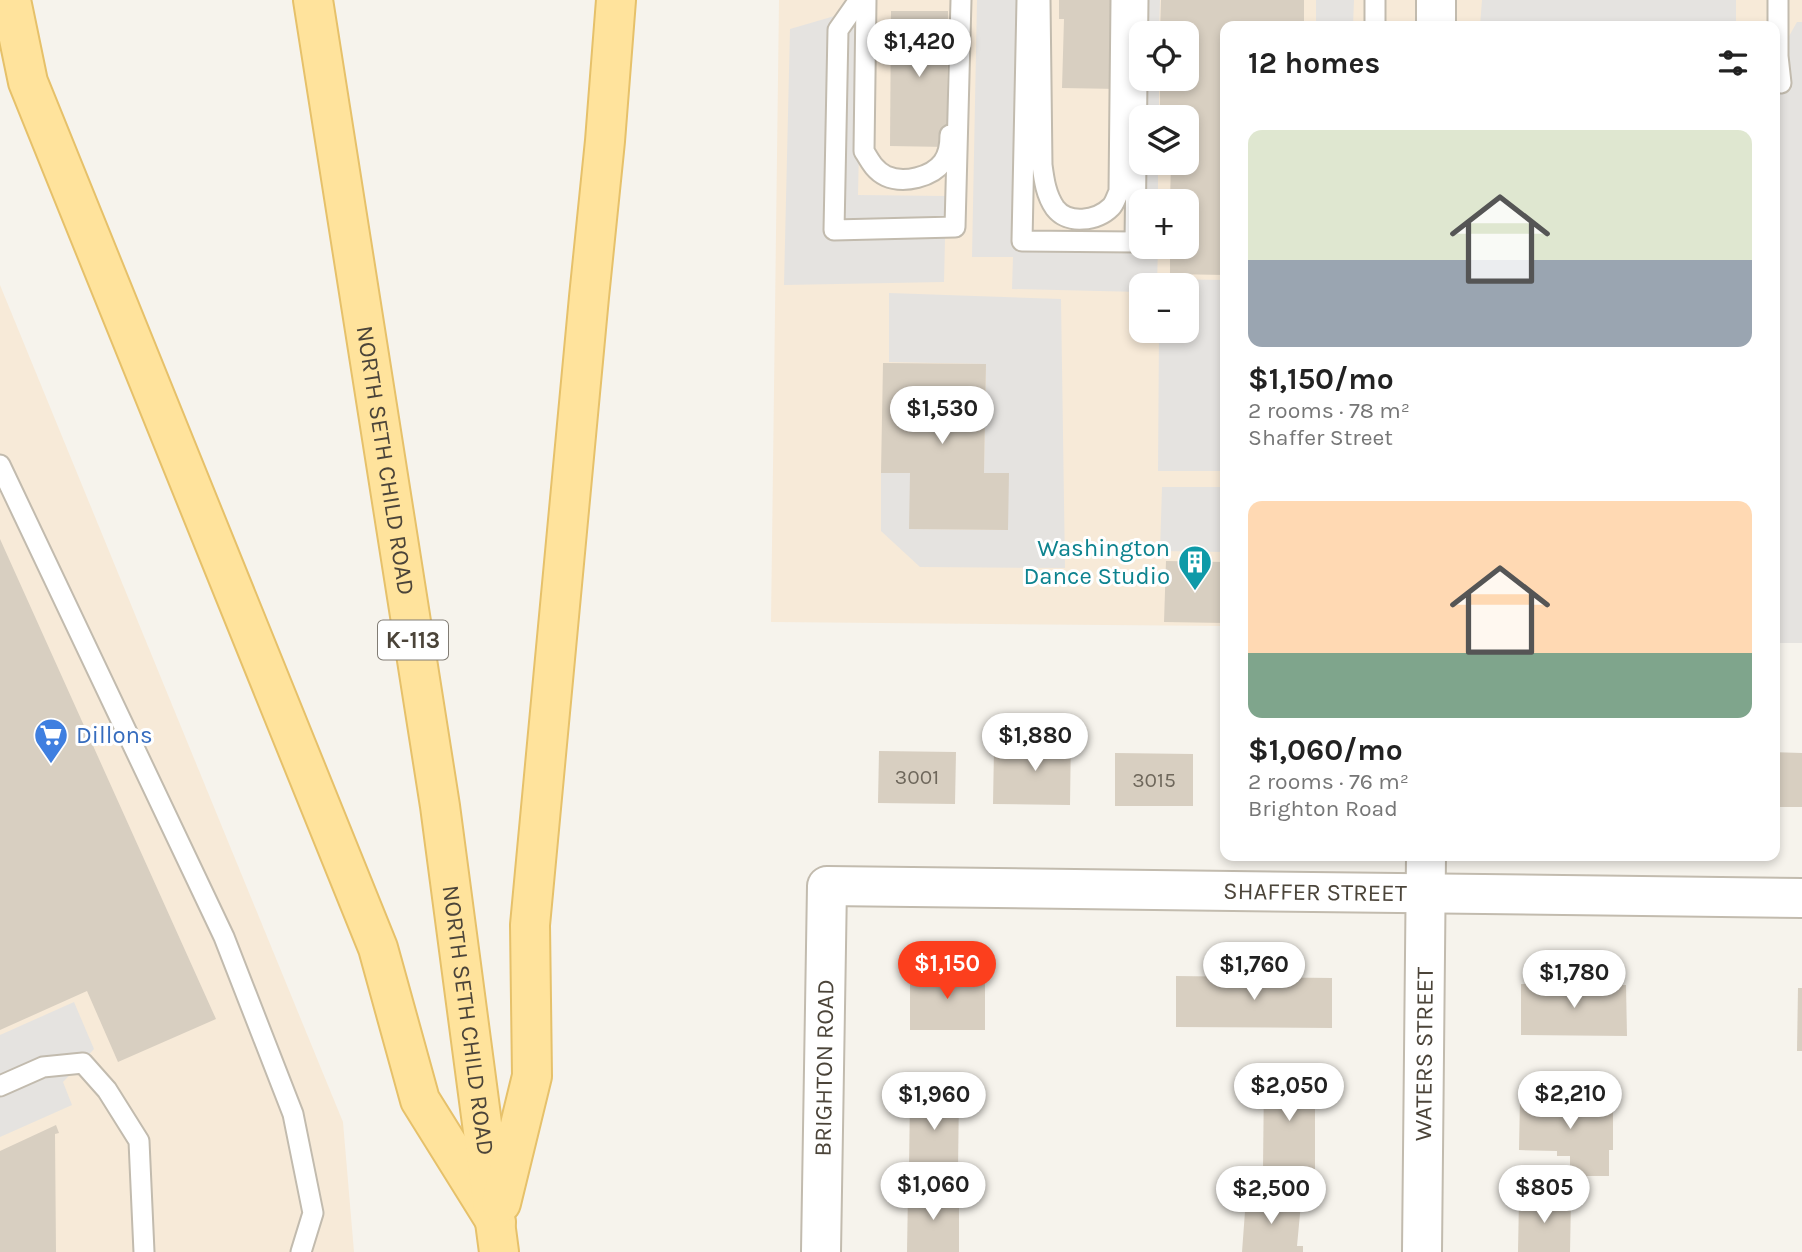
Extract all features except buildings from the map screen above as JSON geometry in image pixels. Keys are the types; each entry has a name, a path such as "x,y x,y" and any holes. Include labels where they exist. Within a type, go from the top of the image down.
{"main road":[{"path":"10,0 28,82 378,948 420,1100 498,1237"},
{"name":"NORTH SETH CHILD ROAD","path":"313,0 440,806 498,1237"},
{"path":"498,1237 533,1076 530,925 605,141 616,0"}],"street":[{"path":"1436,0 1436,21"},
{"name":"WATERS STREET","path":"1422,1252 1426,861"},
{"name":"SHAFFER STREET","path":"827,886 1802,898"},
{"name":"BRIGHTON ROAD","path":"821,1252 827,886"}],"lane":[{"path":"859,0 838,30 834,230 955,227 961,0"},
{"path":"866,0 864,151 873,166 887,177 907,179 929,174 942,163 949,149 955,0"},
{"path":"1027,0 1022,241 1135,242 1138,0"},
{"path":"1040,0 1042,165 1046,190 1054,207 1062,215 1085,220 1100,216 1113,205 1119,192 1121,0"},
{"path":"1375,0 1375,21"},
{"path":"1777,21 1778,0"},
{"path":"0,465 224,937 293,1114 313,1213 301,1252"},
{"path":"0,1086 43,1067 83,1063 107,1090 139,1141 144,1252"}],"shaded area":[{"path":"779,0 1802,0 1802,632 1780,631 1780,21 1220,21 1220,626 771,622"},
{"path":"977,0 1031,0 1026,232 1129,233 1129,259 1158,259 1157,273 1129,273 1129,292 1012,289 1013,257 972,257"},
{"path":"1136,0 1160,0 1159,21 1136,21"},
{"path":"1316,0 1354,0 1353,21 1316,21"},
{"path":"1482,0 1736,0 1736,21 1480,21"},
{"path":"862,8 858,195 946,196 944,282 784,285 790,29"},
{"path":"1797,22 1802,22 1802,643 1780,643 1780,52"},
{"path":"1134,91 1159,91 1159,105 1134,105"},
{"path":"1132,175 1158,175 1158,189 1132,189"},
{"path":"1199,280 1220,280 1220,471 1158,471 1159,343 1199,343"},
{"path":"0,285 343,1122 354,1252 0,1252"},
{"path":"889,293 1061,299 1065,568 920,567 881,531 881,473 910,473 910,529 1008,530 1008,474 984,473 986,364 889,362"},
{"path":"1162,487 1220,487 1220,552 1160,551"},
{"path":"74,1002 94,1049 63,1082 72,1105 0,1137 0,1035"}],"place":[{"name":"Washington Dance Studio","path":"1195,592"},
{"name":"Dillons","path":"51,765"}]}
